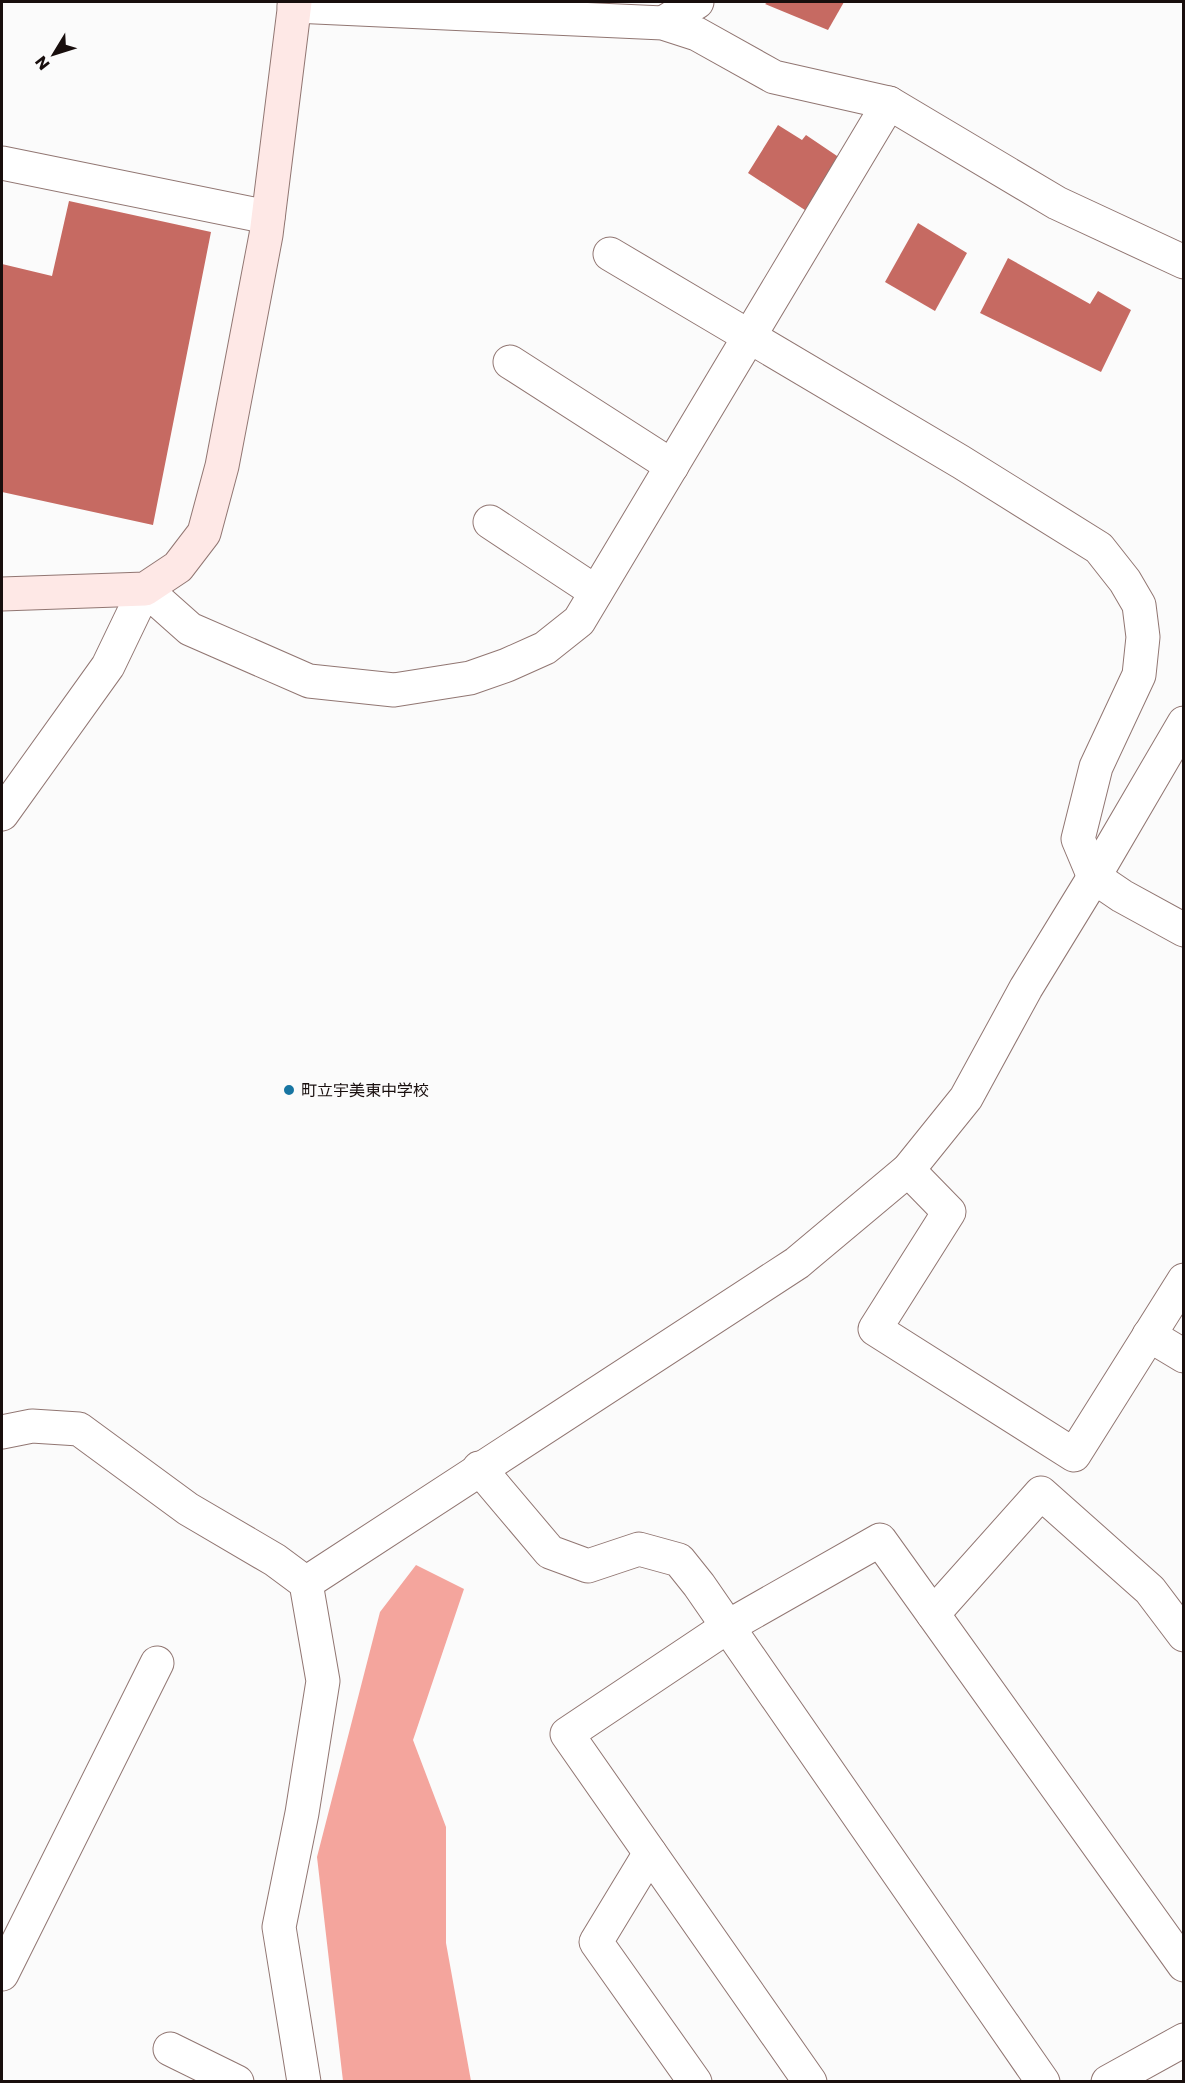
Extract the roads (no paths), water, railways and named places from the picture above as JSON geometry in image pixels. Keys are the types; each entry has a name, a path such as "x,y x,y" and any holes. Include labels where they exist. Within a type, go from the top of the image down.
{"street":[{"path":"663,23 697,2"},
{"path":"2,814 108,666 146,589 178,567 204,533 222,466 268,217 295,4 663,23 697,34 774,77 889,103 1057,203 1184,262"},
{"path":"2,594 146,589 190,629 309,681 394,690 470,678 545,648 579,621 889,103"},
{"path":"2,163 268,217"},
{"path":"610,255 961,462 1098,548 1125,580 1139,605 1143,637 1140,675 1090,784 1078,838 1094,877 1122,896 1184,930"},
{"path":"510,362 672,466"},
{"path":"490,522 596,592"},
{"path":"306,1583 479,1468 797,1263 908,1170 966,1098 1026,988 1184,723"},
{"path":"908,1170 949,1212 875,1329 1074,1455 1184,1280"},
{"path":"1149,1335 1184,1356"},
{"path":"2,1432 32,1426 79,1430 188,1509 275,1560 306,1583 323,1681 302,1813 279,1927 304,2082"},
{"path":"479,1468 550,1552 588,1566 639,1549 679,1560 1043,2082"},
{"path":"933,1614 1041,1493 1150,1590 1184,1635"},
{"path":"810,2082 567,1734 727,1627 880,1540 1184,1965"},
{"path":"2,1974 157,1663"},
{"path":"650,1853 596,1942 695,2082"},
{"path":"1108,2082 1184,2040"},
{"path":"170,2049 237,2082"}],"place":[{"name":"町立宇美東中学校","path":"289,1090"}]}
